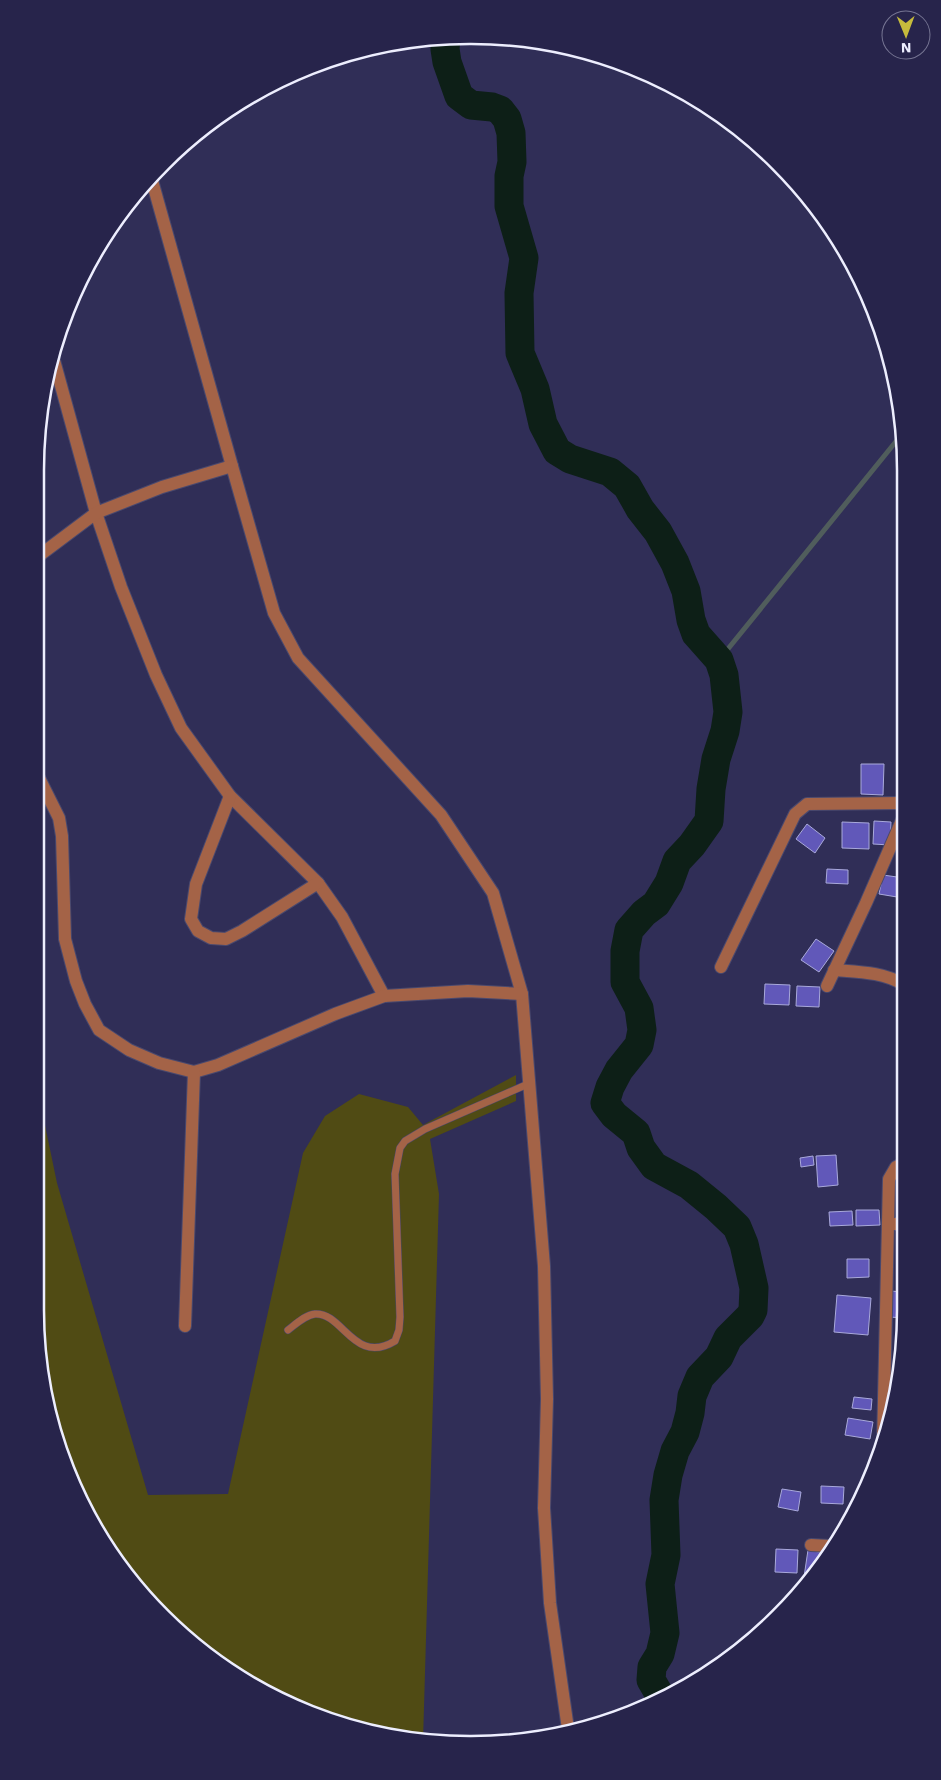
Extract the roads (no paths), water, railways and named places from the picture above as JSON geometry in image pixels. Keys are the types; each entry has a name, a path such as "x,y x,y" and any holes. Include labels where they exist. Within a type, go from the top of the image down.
{"street":[{"path":"154,185 274,613 298,658 441,815 493,893 522,994 544,1266 547,1399 544,1508 550,1603 567,1725"},
{"path":"56,368 96,513 121,587 156,675 181,728 230,796 318,883 342,917 384,996"},
{"path":"44,552 96,513 162,487 232,466"},
{"path":"44,788 59,818 62,836 65,939 76,980 85,1004 99,1030 129,1050 159,1063 194,1072 218,1065 335,1014 384,996 468,991 522,994"},
{"path":"230,796 196,884 191,919 198,931 211,938 226,939 318,883"},
{"path":"721,967 795,814 807,804 897,803"},
{"path":"827,986 897,834"},
{"path":"834,970 860,972 892,978 897,981"},
{"path":"185,1326 194,1072"},
{"path":"884,1417 889,1179 897,1166"},
{"path":"888,1224 897,1224"},
{"path":"811,1545 826,1546"}],"lane":[{"path":"288,1330 302,1319 316,1314 326,1317 360,1344 379,1348 394,1341 399,1330 400,1317 395,1174 400,1148 405,1141 425,1129 528,1084"}],"waterway":[{"path":"445,45 447,62 459,96 471,105 492,107 500,110 507,119 511,133 512,162 509,176 509,206 524,258 519,293 520,353 535,389 543,424 557,451 570,459 610,472 627,486 640,509 658,532 675,563 686,591 691,620 696,634 719,660 724,675 728,712 725,731 716,759 711,789 709,821 692,845 677,861 669,883 656,904 644,913 629,930 625,951 625,982 639,1008 642,1030 639,1045 619,1070 610,1087 605,1103 614,1115 636,1133 641,1148 654,1166 689,1185 737,1227 744,1244 754,1288 753,1310 750,1316 728,1338 719,1357 700,1377 692,1396 685,1432 675,1451 668,1475 664,1500 666,1555 660,1584 665,1633 660,1654 652,1667 651,1680 658,1692"},
{"path":"719,660 896,442"}]}
